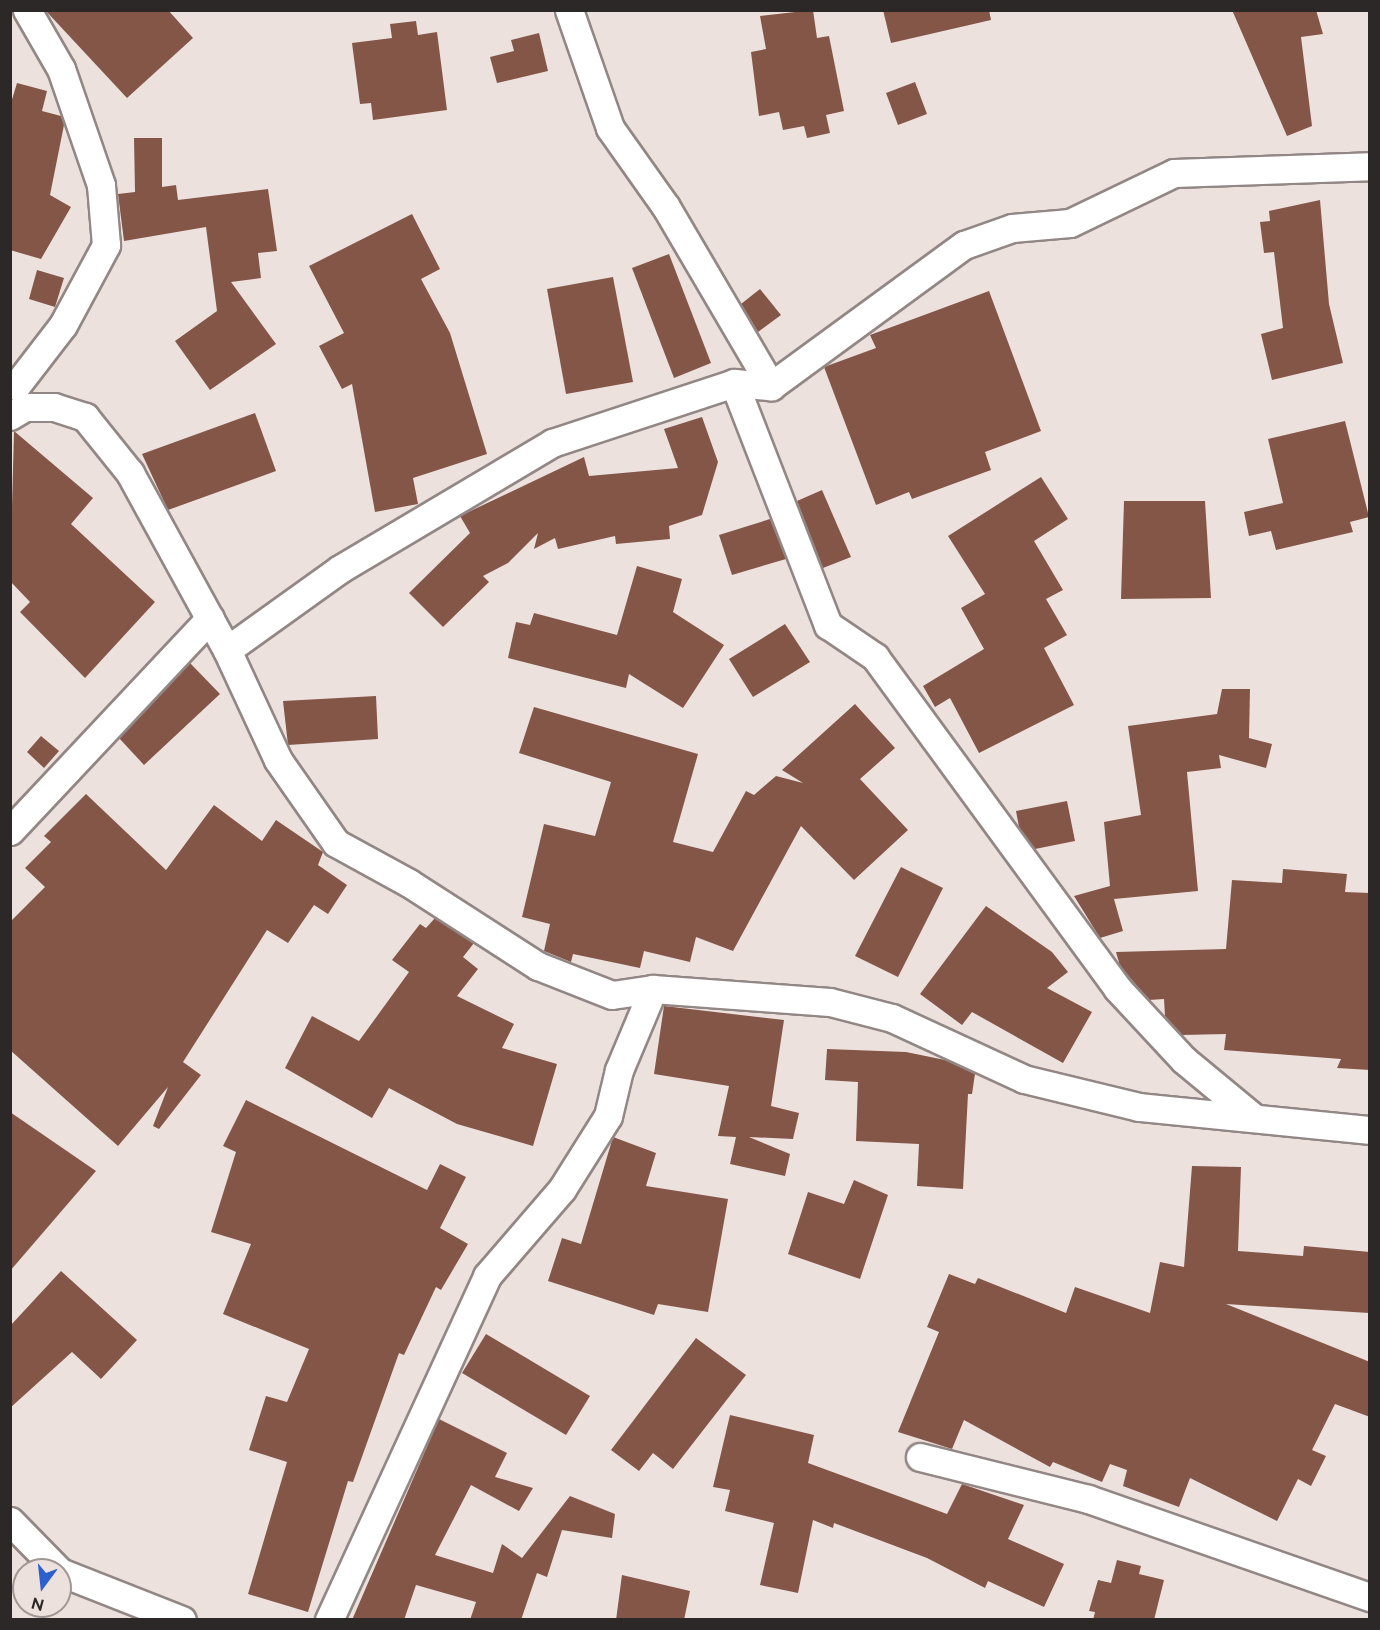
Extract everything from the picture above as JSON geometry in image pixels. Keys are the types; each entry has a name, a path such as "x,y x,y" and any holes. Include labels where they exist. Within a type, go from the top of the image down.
{"street":[{"path":"27,10 61,69 101,185 106,245 63,325 15,398 85,417 130,473 227,650 278,760 336,843 409,883 538,966 612,995 653,989 830,1002 892,1018 1024,1079 1139,1107 1370,1130"},
{"path":"569,10 609,128 666,207 771,386"},
{"path":"227,650 340,568 552,443 734,382 771,386 964,245 1012,228 1070,223 1174,173 1370,166"},
{"path":"734,382 828,625 875,657 1117,988 1184,1060 1254,1118"},
{"path":"10,831 210,618"},
{"path":"329,1620 487,1276 562,1189 608,1116 619,1070 653,989"},
{"path":"920,1457 1088,1499 1370,1597"},
{"path":"10,1521 46,1558"},
{"path":"72,1576 182,1620"}],"building":[{"path":"45,10 168,10 193,38 127,98"},
{"path":"813,10 817,38 829,36 844,111 826,115 830,133 807,138 804,126 783,130 779,112 759,116 751,52 766,49 760,16"},
{"path":"883,10 989,10 991,20 891,43"},
{"path":"1232,10 1316,10 1323,34 1301,37 1312,126 1287,136"},
{"path":"416,21 418,35 437,32 447,110 373,120 371,103 360,104 352,43 392,38 390,24"},
{"path":"539,33 548,71 497,83 490,57 514,51 511,40"},
{"path":"915,82 927,114 898,125 886,93"},
{"path":"17,83 47,91 42,111 61,116 64,125 50,195 71,207 41,259 10,250 10,106"},
{"path":"134,138 162,138 162,187 176,185 178,200 268,189 277,251 258,253 261,278 231,282 276,344 210,390 175,341 217,311 206,227 124,241 118,194 135,192"},
{"path":"1320,200 1329,304 1343,363 1272,380 1261,334 1283,328 1274,252 1264,253 1260,222 1270,221 1269,211"},
{"path":"412,214 440,269 421,279 450,333 487,454 413,478 418,504 375,512 352,384 342,389 319,346 344,333 309,266"},
{"path":"669,254 711,363 674,378 632,268"},
{"path":"37,270 64,278 55,307 29,299"},
{"path":"613,277 633,382 566,394 547,289"},
{"path":"760,289 781,315 758,332 741,304"},
{"path":"989,291 1041,431 985,452 991,470 912,499 909,492 876,505 824,367 876,348 870,335"},
{"path":"255,413 276,471 168,510 142,454"},
{"path":"702,417 718,462 702,515 669,526 670,539 616,544 615,536 558,549 555,538 534,549 538,533 508,563 483,576 489,582 443,627 409,593 470,533 460,516 584,457 589,476 678,468 664,429"},
{"path":"1345,421 1369,517 1350,522 1353,532 1276,550 1271,531 1249,536 1244,512 1283,503 1268,439"},
{"path":"14,431 93,498 71,524 155,602 85,678 20,612 30,602 10,581"},
{"path":"1041,477 1068,519 1034,541 1063,590 1046,599 1067,635 1044,648 1074,705 979,753 950,698 935,707 923,686 984,649 961,608 985,594 948,536"},
{"path":"822,490 851,557 823,568 797,501"},
{"path":"1124,501 1205,501 1211,598 1121,599"},
{"path":"770,519 786,559 732,575 719,535"},
{"path":"637,566 682,579 673,612 724,645 683,708 629,674 626,688 508,658 516,622 530,625 534,613 617,635"},
{"path":"785,624 810,662 753,697 729,659"},
{"path":"190,663 220,694 144,765 119,738"},
{"path":"1222,689 1250,689 1249,738 1272,744 1266,768 1219,755 1221,768 1187,772 1198,891 1114,899 1123,931 1100,938 1074,896 1110,886 1104,822 1141,815 1128,726 1217,714"},
{"path":"376,696 378,739 288,745 283,701"},
{"path":"855,704 895,748 860,779 908,830 854,880 801,826 733,951 696,937 690,962 644,951 640,968 573,954 571,962 544,951 550,924 522,917 544,824 595,836 611,782 519,753 534,707 698,754 673,842 713,852 746,791 754,795 776,776 803,783 782,770"},
{"path":"41,736 59,751 44,768 27,752"},
{"path":"86,794 166,870 214,805 262,841 276,820 323,852 318,865 347,885 328,914 314,905 288,943 267,930 183,1062 201,1075 159,1129 153,1126 168,1087 118,1146 10,1050 10,922 45,887 25,868 51,842 44,836"},
{"path":"1067,801 1075,841 1035,849 1019,827 1016,811"},
{"path":"901,867 943,888 898,977 855,956"},
{"path":"1283,869 1347,874 1345,892 1370,893 1370,1070 1337,1068 1341,1059 1224,1050 1226,1034 1182,1035 1165,1016 1164,999 1149,1000 1120,966 1116,952 1226,949 1232,880 1282,883"},
{"path":"986,906 1052,952 1068,972 1047,988 1092,1012 1063,1063 972,1012 962,1025 920,994"},
{"path":"435,918 474,943 463,957 478,969 457,996 514,1024 502,1048 557,1064 533,1146 457,1124 389,1088 372,1118 285,1068 312,1016 359,1041 409,972 392,960 420,924 426,928"},
{"path":"664,1006 784,1020 771,1106 799,1113 793,1139 749,1137 790,1154 785,1176 730,1164 736,1137 718,1136 729,1086 654,1074"},
{"path":"827,1049 906,1052 945,1060 975,1074 972,1094 968,1094 963,1189 917,1186 919,1144 856,1141 858,1082 825,1080"},
{"path":"246,1100 427,1190 440,1164 466,1177 440,1228 468,1244 441,1290 436,1287 404,1355 399,1353 353,1482 348,1481 308,1612 248,1594 287,1462 249,1450 266,1396 287,1402 309,1349 223,1314 251,1244 211,1232 236,1152 223,1146"},
{"path":"10,1112 96,1171 10,1271"},
{"path":"613,1137 656,1153 646,1186 728,1199 708,1312 658,1304 654,1315 548,1281 562,1238 581,1244"},
{"path":"1192,1166 1241,1167 1238,1251 1303,1256 1304,1246 1370,1252 1369,1313 1226,1304 1370,1362 1370,1417 1335,1404 1312,1450 1326,1456 1311,1486 1298,1479 1277,1521 1190,1478 1179,1507 1123,1486 1127,1470 1110,1464 1102,1482 1053,1462 1050,1467 964,1420 952,1449 898,1432 939,1332 927,1327 949,1274 975,1284 978,1278 1066,1313 1075,1287 1150,1313 1160,1262 1184,1267"},
{"path":"854,1180 888,1195 860,1279 788,1254 808,1192 844,1204"},
{"path":"61,1271 137,1340 101,1379 72,1352 10,1408 10,1326"},
{"path":"486,1334 590,1396 566,1435 462,1373"},
{"path":"696,1338 746,1375 673,1469 653,1453 639,1471 611,1450"},
{"path":"730,1415 814,1435 808,1463 947,1514 962,1484 1024,1505 1008,1539 1064,1564 1044,1607 988,1581 985,1588 927,1558 834,1523 833,1528 813,1520 798,1593 760,1585 774,1523 725,1511 730,1490 713,1487"},
{"path":"439,1419 507,1453 495,1477 533,1488 519,1511 471,1485 435,1555 493,1573 502,1544 522,1558 570,1496 615,1514 612,1538 562,1530 547,1577 537,1573 521,1620 470,1620 476,1602 416,1585 404,1620 352,1620"},
{"path":"1117,1560 1141,1566 1139,1574 1164,1580 1154,1620 1093,1620 1095,1612 1089,1611 1098,1580 1111,1583"},
{"path":"622,1575 690,1591 684,1620 616,1620"}]}
